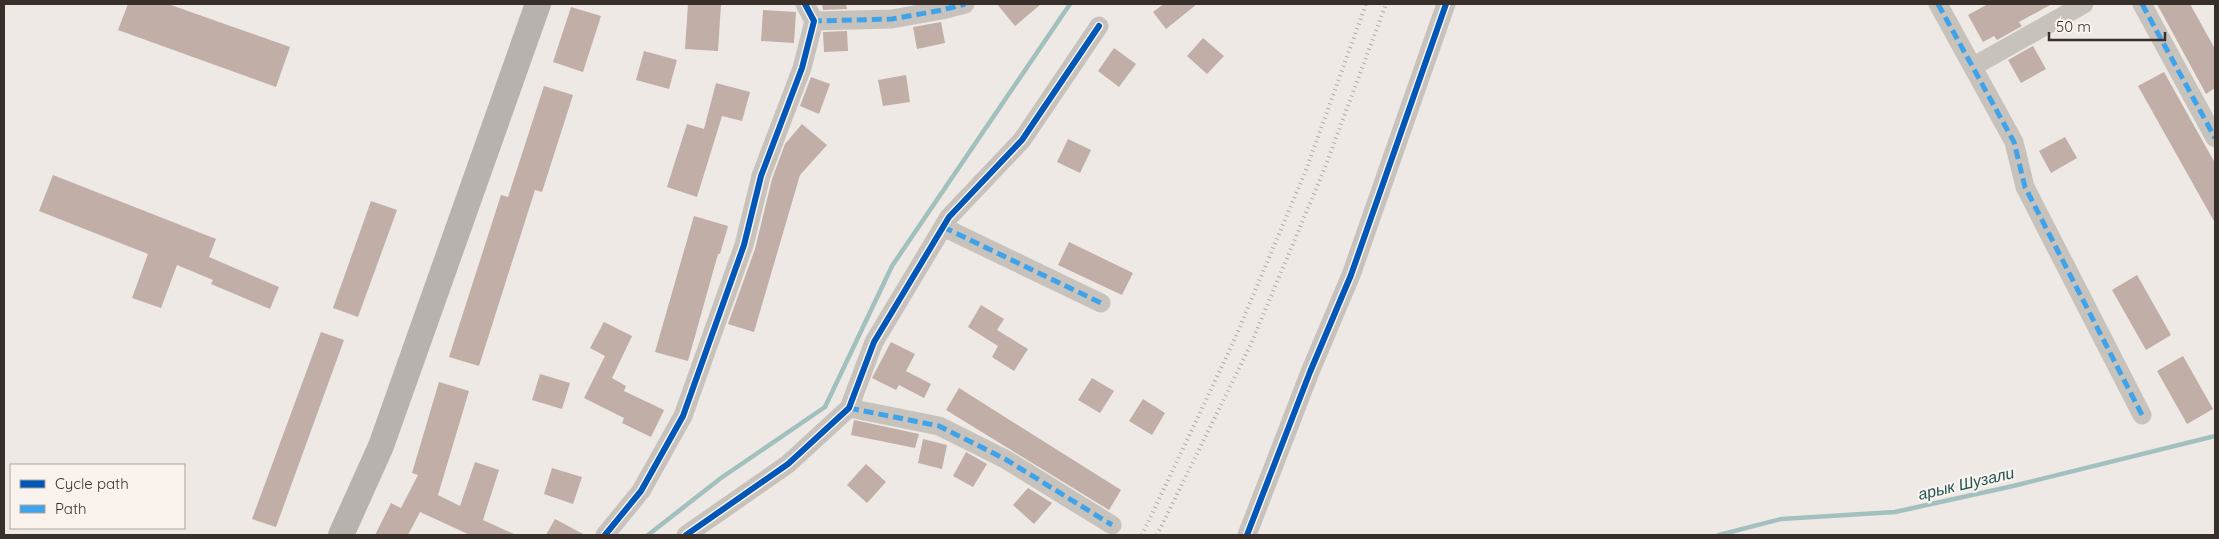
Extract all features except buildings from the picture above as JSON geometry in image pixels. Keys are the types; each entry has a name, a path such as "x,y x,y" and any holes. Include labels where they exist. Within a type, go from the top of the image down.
{"main road":[{"path":"341,535 381,446 538,4"}],"street":[{"path":"605,535 641,491 682,416 744,246 760,176 802,68 814,21 805,4"},
{"path":"814,21 892,19 964,4"},
{"path":"1246,535 1306,382 1351,275 1446,4"},
{"path":"1938,4 1974,66 2014,142 2025,187 2142,415"},
{"path":"1974,66 2084,4"},
{"path":"2142,4 2215,138"},
{"path":"686,535 788,464 849,408 874,342 942,227 949,217 1022,140 1099,26"},
{"path":"942,227 1101,303"},
{"path":"849,408 939,426 1005,459 1112,525"}],"waterway":[{"path":"648,535 721,478 825,407 892,266 1070,4"},
{"name":"арык Шузали","path":"1719,535 1781,519 1895,512 2013,486 2215,436"}],"railway":[{"path":"1142,535 1233,343 1306,170 1366,4"},
{"path":"1157,535 1250,346 1324,170 1386,4"}],"marked path":[{"path":"813,23 814,21 892,19 965,4"},
{"path":"1938,4 2014,142 2025,187 2142,415"},
{"path":"2142,4 2215,138"},
{"path":"943,227 1101,303"},
{"path":"849,408 939,426 1005,459 1112,525"}],"cycle path":[{"path":"605,535 641,491 683,416 744,245 761,176 802,68 814,21 805,4"},
{"path":"1247,535 1310,372 1351,275 1446,4"},
{"path":"686,535 788,464 849,408 874,342 949,217 1022,140 1099,26"}]}
